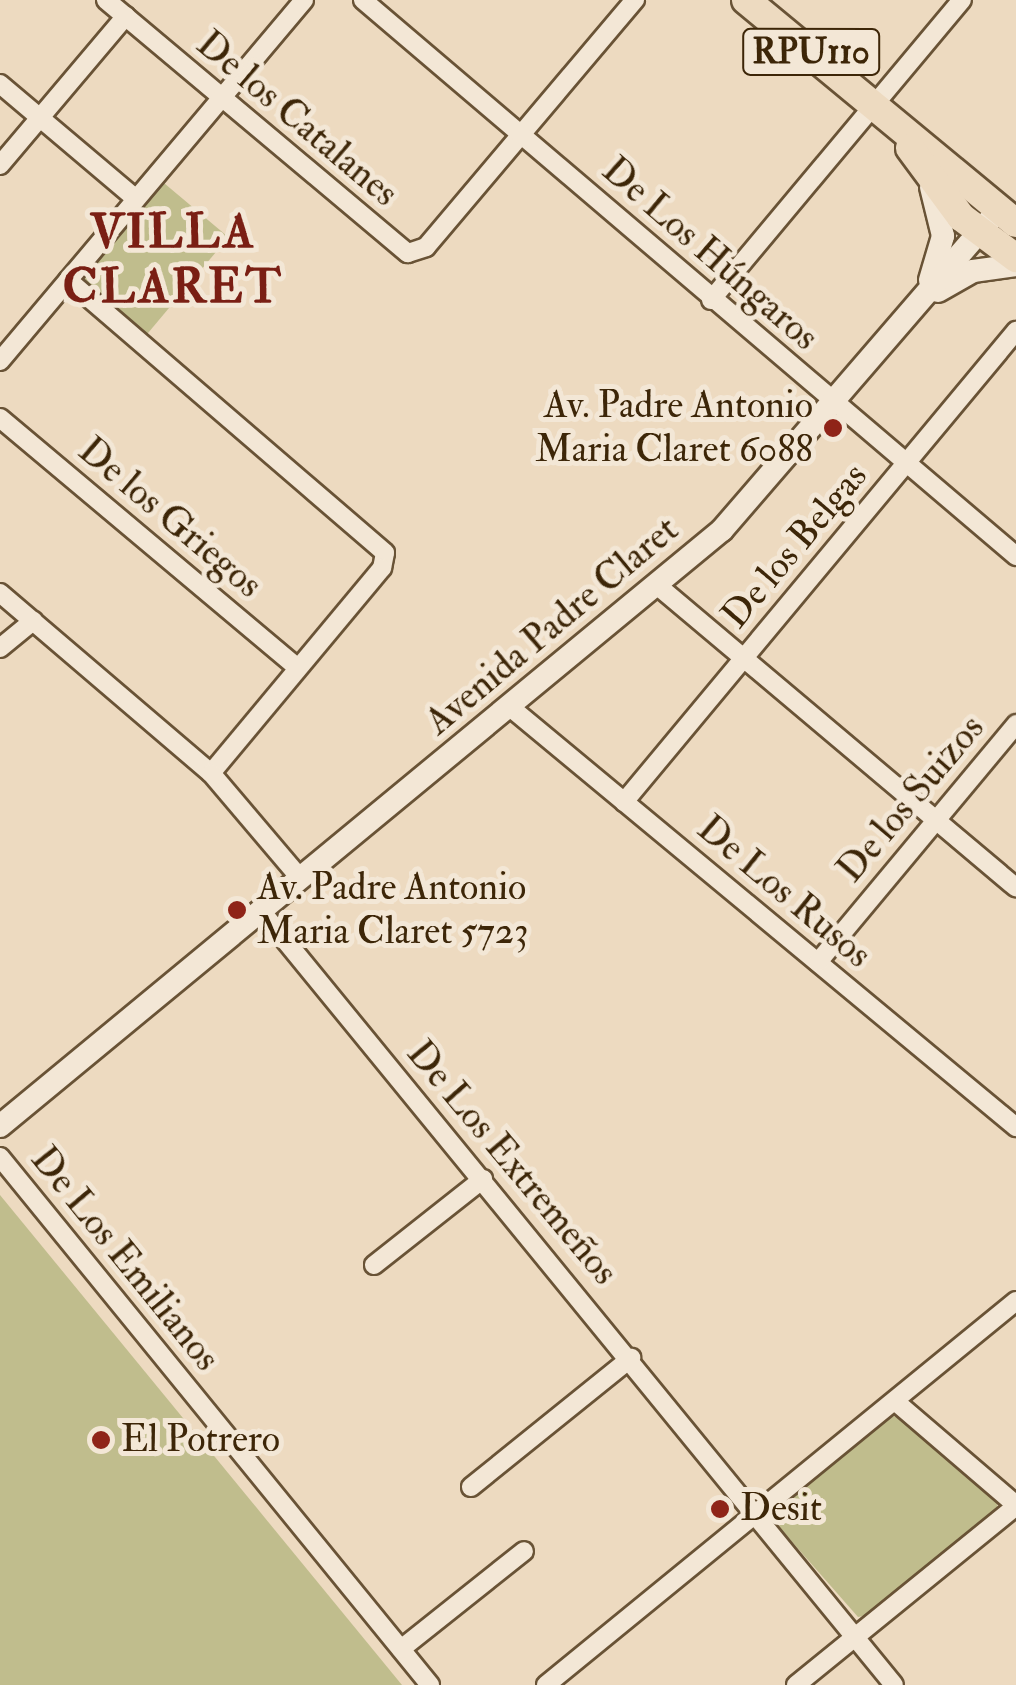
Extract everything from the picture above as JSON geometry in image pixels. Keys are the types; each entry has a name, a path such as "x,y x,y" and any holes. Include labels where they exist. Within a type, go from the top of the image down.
{"main road":[{"name":"RPU110","path":"746,0 1008,216"},
{"name":"RPU110","path":"874,104 978,234 1016,262"},
{"path":"905,320 942,248 940,208 922,165"},
{"name":"Avenida Padre Claret","path":"0,1126 658,586 741,510 978,234 1008,216"},
{"path":"905,320 964,274 1016,262"}],"street":[{"name":"De los Catalanes","path":"106,0 400,250 426,246 521,135"},
{"path":"0,361 304,0"},
{"name":"De Los Húngaros","path":"362,0 1016,556"},
{"path":"521,135 635,0"},
{"path":"711,300 962,0"},
{"path":"0,165 126,16"},
{"path":"0,84 136,199"},
{"path":"68,280 386,559 212,772"},
{"name":"De los Belgas","path":"624,802 1016,331"},
{"name":"De los Griegos","path":"0,418 298,668"},
{"path":"658,586 1016,887"},
{"path":"0,594 212,772 301,879"},
{"path":"0,648 33,621"},
{"name":"De Los Rusos","path":"510,707 1014,1120"},
{"name":"De los Suizos","path":"818,962 1016,724"},
{"name":"De Los Extremeños","path":"262,912 712,1455 894,1685"},
{"name":"De Los Emilianos","path":"0,1157 428,1683"},
{"path":"374,1265 483,1179"},
{"path":"546,1685 1013,1309"},
{"path":"471,1487 631,1358"},
{"path":"796,1685 1016,1506 896,1402"},
{"path":"401,1650 524,1550"}],"shaded area":[{"path":"158,178 228,237 143,339 73,280"},
{"name":"El Potrero","path":"0,1195 402,1685 0,1685"},
{"path":"889,1416 905,1417 998,1496 997,1510 873,1614 858,1617 779,1527 784,1504"}],"place":[{"name":"Av. Padre Antonio Maria Claret 6088","path":"833,428"},
{"name":"Av. Padre Antonio Maria Claret 5723","path":"237,910"},
{"name":"El Potrero","path":"101,1440"},
{"name":"Desit","path":"720,1509"}],"district":[{"name":"VILLA CLARET","path":"173,260"}]}
